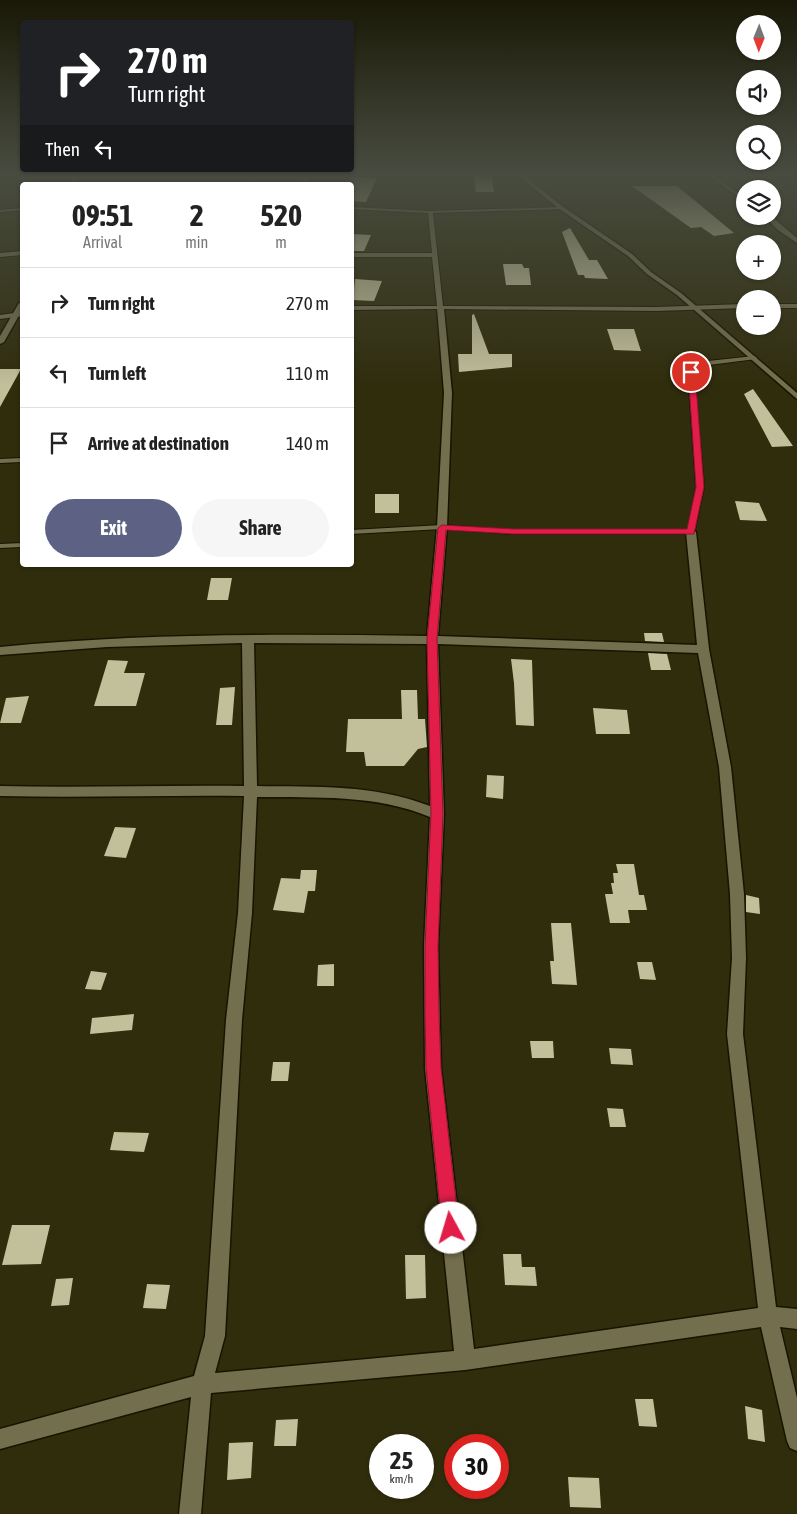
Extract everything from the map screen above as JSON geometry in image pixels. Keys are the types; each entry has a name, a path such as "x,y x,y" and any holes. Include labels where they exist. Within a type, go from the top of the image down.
{"street":[{"path":"614,244 694,307 797,397"},
{"path":"440,309 448,393 442,528 432,639 437,814 431,946 434,1068 465,1360"},
{"path":"0,342 20,315"},
{"path":"691,532 703,649 725,767 737,894 739,958 735,1034 768,1316 797,1441"},
{"path":"0,651 157,640 432,639 580,642 703,649"},
{"path":"190,1514 202,1384 215,1336 234,1020 245,913 250,793 248,640"},
{"path":"0,791 77,793 161,790 250,793 356,793 414,804 437,814"},
{"path":"0,1439 202,1384 465,1360 768,1316 797,1319"}],"lane":[{"path":"432,244 440,309"},
{"path":"0,255 20,253"},
{"path":"354,255 433,255"},
{"path":"354,308 440,309 518,307 656,309 736,306"},
{"path":"781,306 797,306"},
{"path":"0,318 20,315"},
{"path":"354,532 442,528 514,532 691,532 700,487 691,372 694,366 701,363 754,358"},
{"path":"0,461 20,460"},
{"path":"0,546 20,545"}],"building":[{"path":"354,244 367,244 364,251 354,251"},
{"path":"566,244 579,244 589,260 597,260 608,279 585,278 584,275 578,275"},
{"path":"503,264 522,264 524,268 529,268 531,285 506,285"},
{"path":"355,279 382,281 374,301 354,300"},
{"path":"474,314 489,354 512,354 512,367 459,372 458,354 472,354 472,315"},
{"path":"607,329 634,329 641,351 614,350"},
{"path":"0,369 20,369 20,371 0,407"},
{"path":"753,389 793,446 772,447 744,394"},
{"path":"375,494 399,494 399,513 375,513"},
{"path":"735,501 759,503 767,521 740,520"},
{"path":"211,578 232,578 228,600 207,600"},
{"path":"644,633 662,633 664,642 645,641"},
{"path":"648,653 667,654 671,670 651,670"},
{"path":"511,659 532,660 534,726 516,725"},
{"path":"108,660 128,661 124,673 145,673 136,706 94,706"},
{"path":"235,687 232,725 216,725 220,688"},
{"path":"401,690 417,690 418,719 425,719 427,747 418,749 404,766 366,766 364,752 346,752 348,719 402,719"},
{"path":"29,696 21,723 0,723 6,698"},
{"path":"593,708 627,710 630,734 596,734"},
{"path":"487,775 504,776 503,799 486,797"},
{"path":"115,827 136,828 126,858 104,856"},
{"path":"616,864 634,864 639,895 644,895 647,910 628,910 630,923 610,923 605,894 613,894 611,883 614,883 613,873 618,873"},
{"path":"301,870 317,870 315,891 308,891 304,913 273,910 281,878 300,879"},
{"path":"746,895 759,898 760,914 746,912"},
{"path":"551,923 571,923 577,985 552,984 550,961 554,961"},
{"path":"637,962 652,962 656,980 640,979"},
{"path":"334,964 334,986 317,986 318,965"},
{"path":"91,971 107,973 101,990 85,989"},
{"path":"134,1014 132,1030 90,1034 92,1018"},
{"path":"530,1041 553,1041 554,1058 532,1058"},
{"path":"609,1048 631,1049 633,1065 611,1064"},
{"path":"273,1062 290,1062 288,1081 271,1081"},
{"path":"607,1108 623,1109 626,1127 610,1127"},
{"path":"114,1132 149,1133 144,1152 110,1150"},
{"path":"12,1225 50,1225 41,1264 2,1265"},
{"path":"503,1254 521,1254 522,1267 535,1267 537,1286 505,1285"},
{"path":"405,1255 425,1255 426,1298 406,1299"},
{"path":"73,1278 69,1305 51,1306 56,1279"},
{"path":"147,1284 170,1285 166,1309 143,1308"},
{"path":"635,1399 653,1399 657,1427 639,1426"},
{"path":"745,1406 762,1410 765,1442 748,1439"},
{"path":"298,1419 296,1446 274,1446 276,1420"},
{"path":"253,1442 251,1478 227,1480 229,1443"},
{"path":"568,1477 599,1478 601,1508 570,1507"}],"route":[{"path":"451,1228 434,1068 431,946 437,814 432,639 442,528 514,532 691,532 700,487 691,372"}]}
